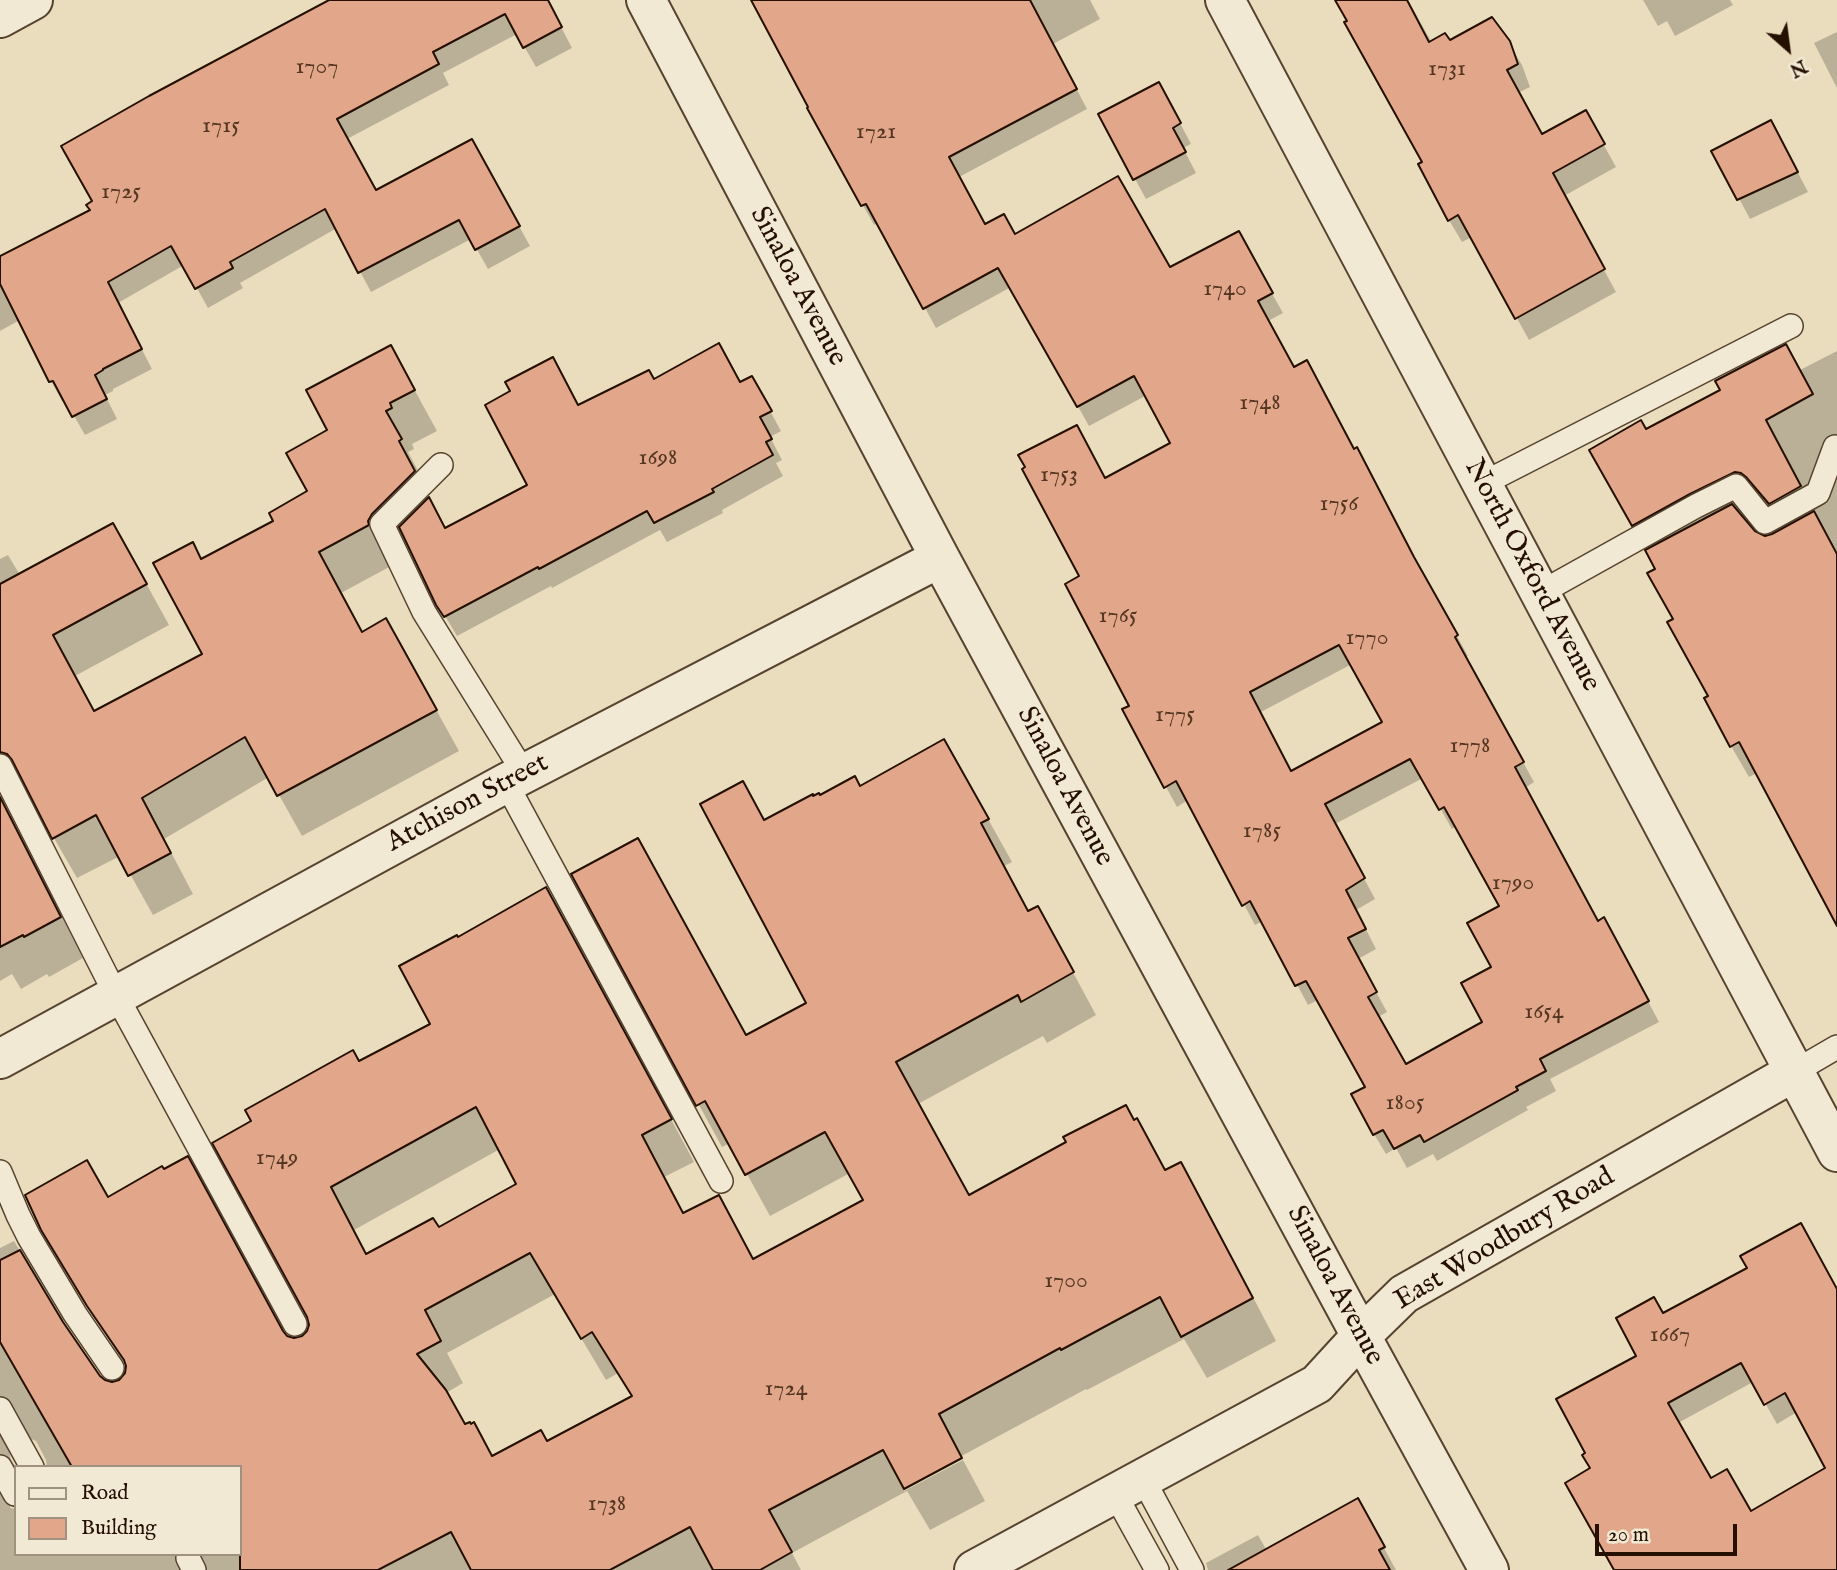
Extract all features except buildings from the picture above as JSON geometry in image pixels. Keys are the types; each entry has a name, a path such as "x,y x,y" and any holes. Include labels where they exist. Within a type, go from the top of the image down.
{"street":[{"path":"0,18 33,0"},
{"name":"Sinaloa Avenue","path":"646,0 940,558 1489,1570"},
{"name":"North Oxford Avenue","path":"1225,0 1837,1152"},
{"name":"Atchison Street","path":"0,1059 515,778 940,558"},
{"name":"East Woodbury Road","path":"974,1570 1317,1384 1404,1294 1794,1072"}],"lane":[{"path":"1482,484 1791,326"},
{"path":"1540,593 1736,486 1765,522 1818,493 1835,447"},
{"path":"441,465 382,524 424,612 515,778 721,1181"},
{"path":"0,766 117,995 295,1324"},
{"path":"1794,1072 1837,1047"},
{"path":"0,1172 36,1249 75,1314 112,1368"},
{"path":"0,1409 31,1465"},
{"path":"0,1467 14,1492"},
{"path":"1129,1486 1157,1570"},
{"path":"1129,1486 1192,1570"}]}
